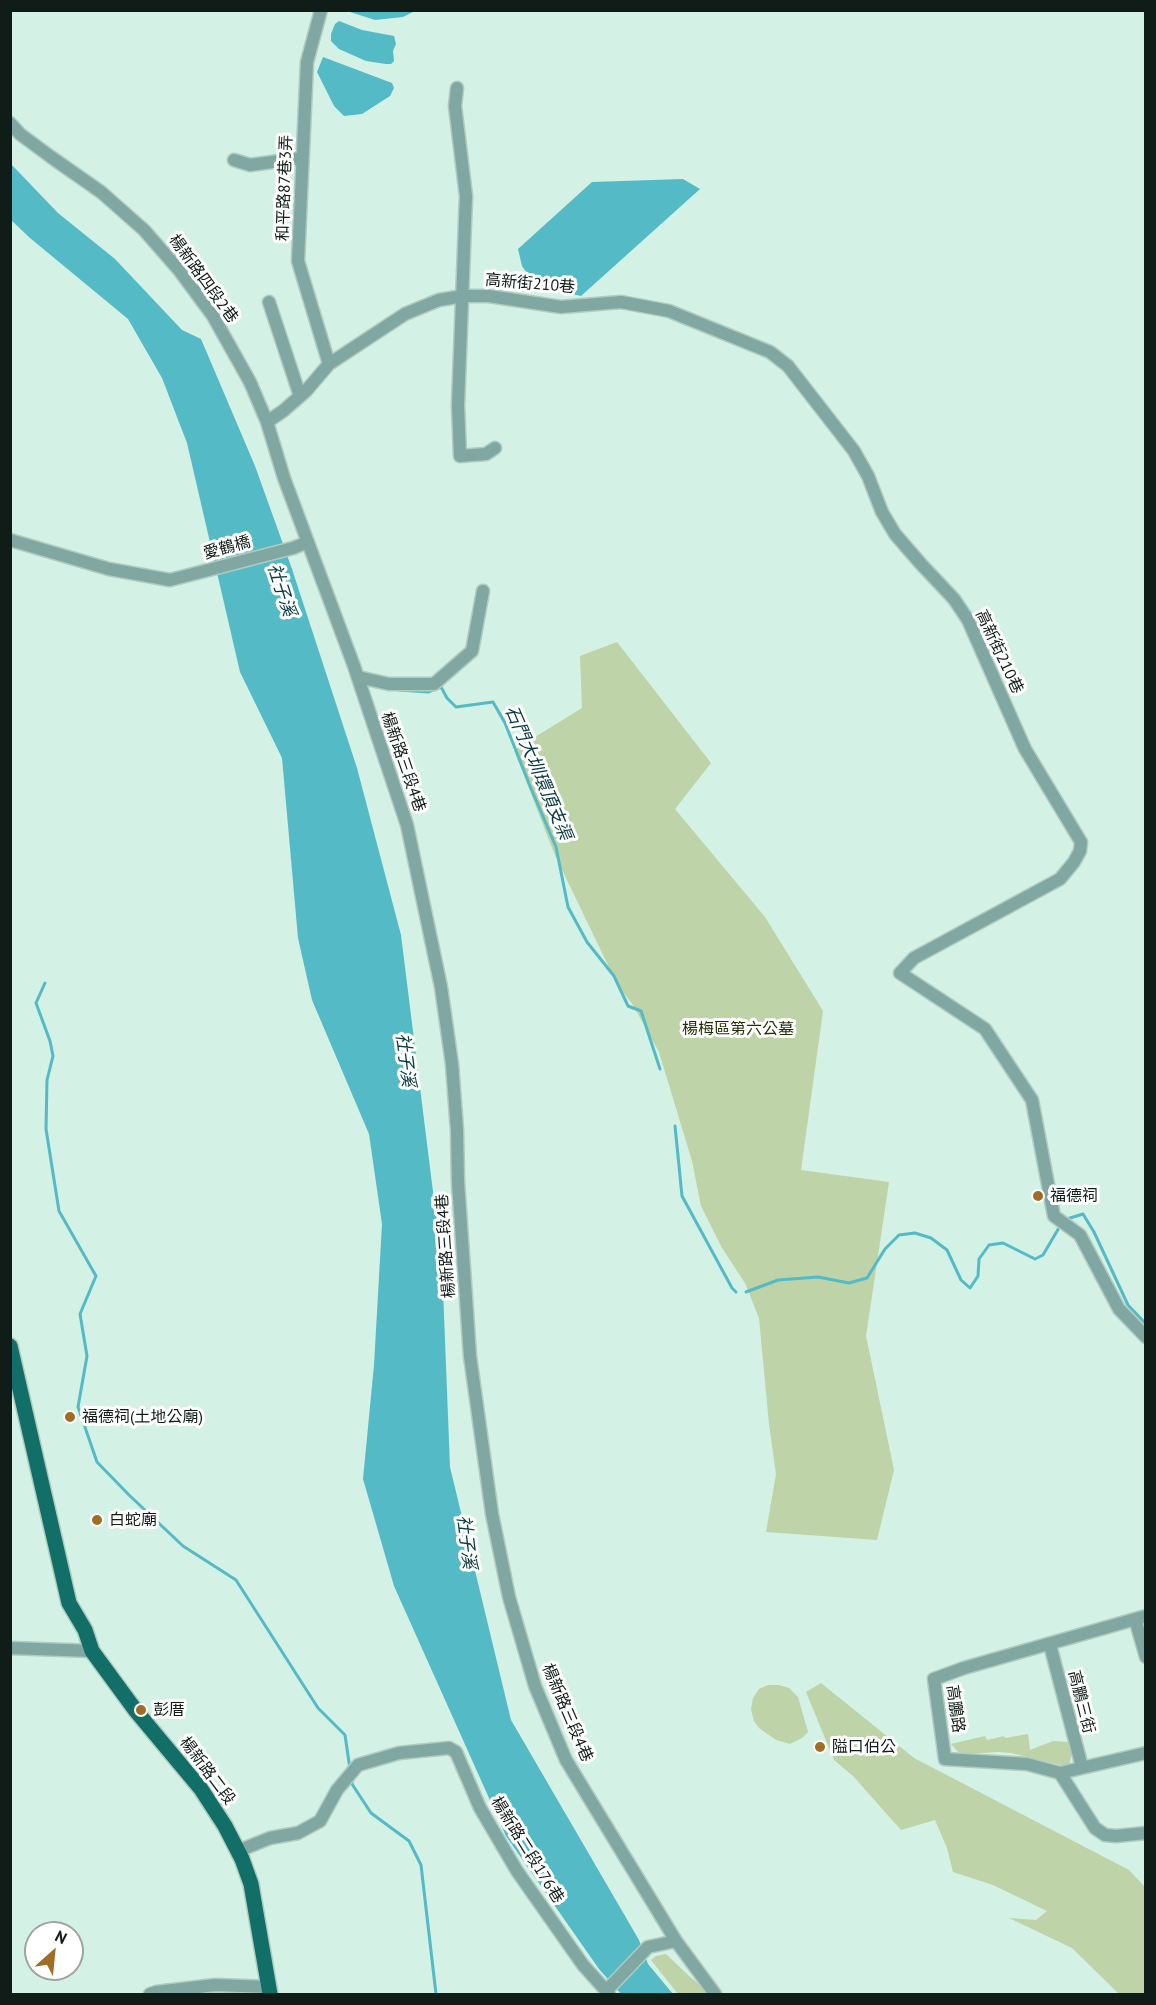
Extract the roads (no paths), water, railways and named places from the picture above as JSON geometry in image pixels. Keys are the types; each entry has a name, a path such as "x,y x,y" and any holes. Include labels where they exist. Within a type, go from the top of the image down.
{"main road":[{"name":"楊新路二段","path":"10,1346 69,1603 85,1630 92,1651 125,1696 201,1789 238,1851 251,1884 269,1991"}],"street":[{"name":"和平路87巷3弄","path":"321,10 307,62 298,261 328,364"},
{"path":"457,88 455,106 466,195 458,405 460,456 486,454 495,448"},
{"name":"楊新路四段2巷","path":"10,123 20,134 101,192 144,230 179,270 213,316 250,382 267,422 284,478 308,542"},
{"path":"234,160 250,165 302,159"},
{"name":"高新街210巷","path":"267,422 300,396 328,364 405,314 439,300 463,296 489,296 561,306 621,302 669,310 778,357 788,366 854,451 868,476 882,512 895,534 954,599 968,620 1025,749 1081,842 1080,851 1071,868 1059,879 914,958 900,973 985,1029 1032,1100 1054,1216 1080,1235 1119,1309 1146,1337"},
{"path":"269,302 300,396"},
{"name":"愛鶴橋","path":"10,540 109,569 170,580 293,548 308,542"},
{"name":"楊新路三段4巷","path":"308,542 358,677 407,825 441,987 452,1064 470,1356 492,1514 509,1598 535,1686 566,1760 676,1941 715,1995"},
{"path":"358,677 389,684 434,684 472,651 483,591"},
{"path":"1140,1618 1146,1657"},
{"name":"高鵬路","path":"1060,1773 1027,1764 945,1759 934,1679 964,1668 1140,1618"},
{"name":"高鵬三街","path":"1050,1645 1082,1767"},
{"path":"10,1648 92,1651"},
{"name":"楊新路二段176巷","path":"238,1851 270,1838 298,1833 320,1821 337,1790 358,1766 399,1753 450,1748 456,1752 480,1808 517,1871 583,1965 608,1991"},
{"path":"1146,1752 1060,1773 1095,1828 1105,1835 1146,1833"},
{"path":"608,1991 648,1947 676,1941"},
{"path":"150,1995 156,1992 215,1985 269,1991"}],"water":[{"path":"415,10 403,17 375,20 347,11"},
{"path":"339,21 362,30 394,36 396,44 393,51 394,61 386,64 366,61 339,49 331,41 331,34 335,24"},
{"path":"323,57 392,83 394,88 390,96 362,114 344,116 334,106 317,72"},
{"path":"10,163 58,213 115,259 182,330 201,339 255,466 292,569 357,768 401,935 442,1264 450,1467 511,1720 639,1940 648,1964 673,1994 621,1994 599,1969 506,1836 394,1586 363,1479 374,1365 382,1224 369,1134 312,1000 298,938 282,758 240,672 187,443 162,378 128,319 11,220"},
{"path":"683,179 700,189 581,296 536,286 522,266 518,249 592,182"}],"waterway":[{"name":"石門大圳環頂支渠","path":"399,690 428,692 441,687 456,707 493,702 505,723 556,847 568,907 587,942 614,976 628,1006 641,1011 660,1069"},
{"name":"社子溪","path":"45,983 36,1003 53,1056 47,1080 46,1129 59,1211 96,1276 80,1314 87,1356 78,1407 97,1462 183,1546 236,1580 318,1708 345,1735 350,1769"},
{"name":"石門大圳環頂支渠","path":"675,1126 682,1196 736,1292"},
{"name":"石門大圳環頂支渠","path":"1067,1219 1083,1214 1094,1232 1128,1305 1146,1324"},
{"name":"石門大圳環頂支渠","path":"746,1292 778,1280 818,1277 849,1283 867,1278 885,1249 899,1235 915,1233 931,1238 947,1250 961,1280 970,1288 978,1276 979,1259 989,1245 1003,1243 1035,1259 1043,1255 1060,1226"},
{"name":"社子溪","path":"352,1778 352,1784 371,1813 409,1841 421,1865 436,1994"}],"place":[{"name":"福德祠","path":"1038,1196"},
{"name":"福德祠(土地公廟)","path":"70,1417"},
{"name":"白蛇廟","path":"97,1520"},
{"name":"彭厝","path":"141,1710"},
{"name":"隘口伯公","path":"820,1747"}],"park label":[{"name":"楊梅區第六公墓","path":"738,1029"}]}
